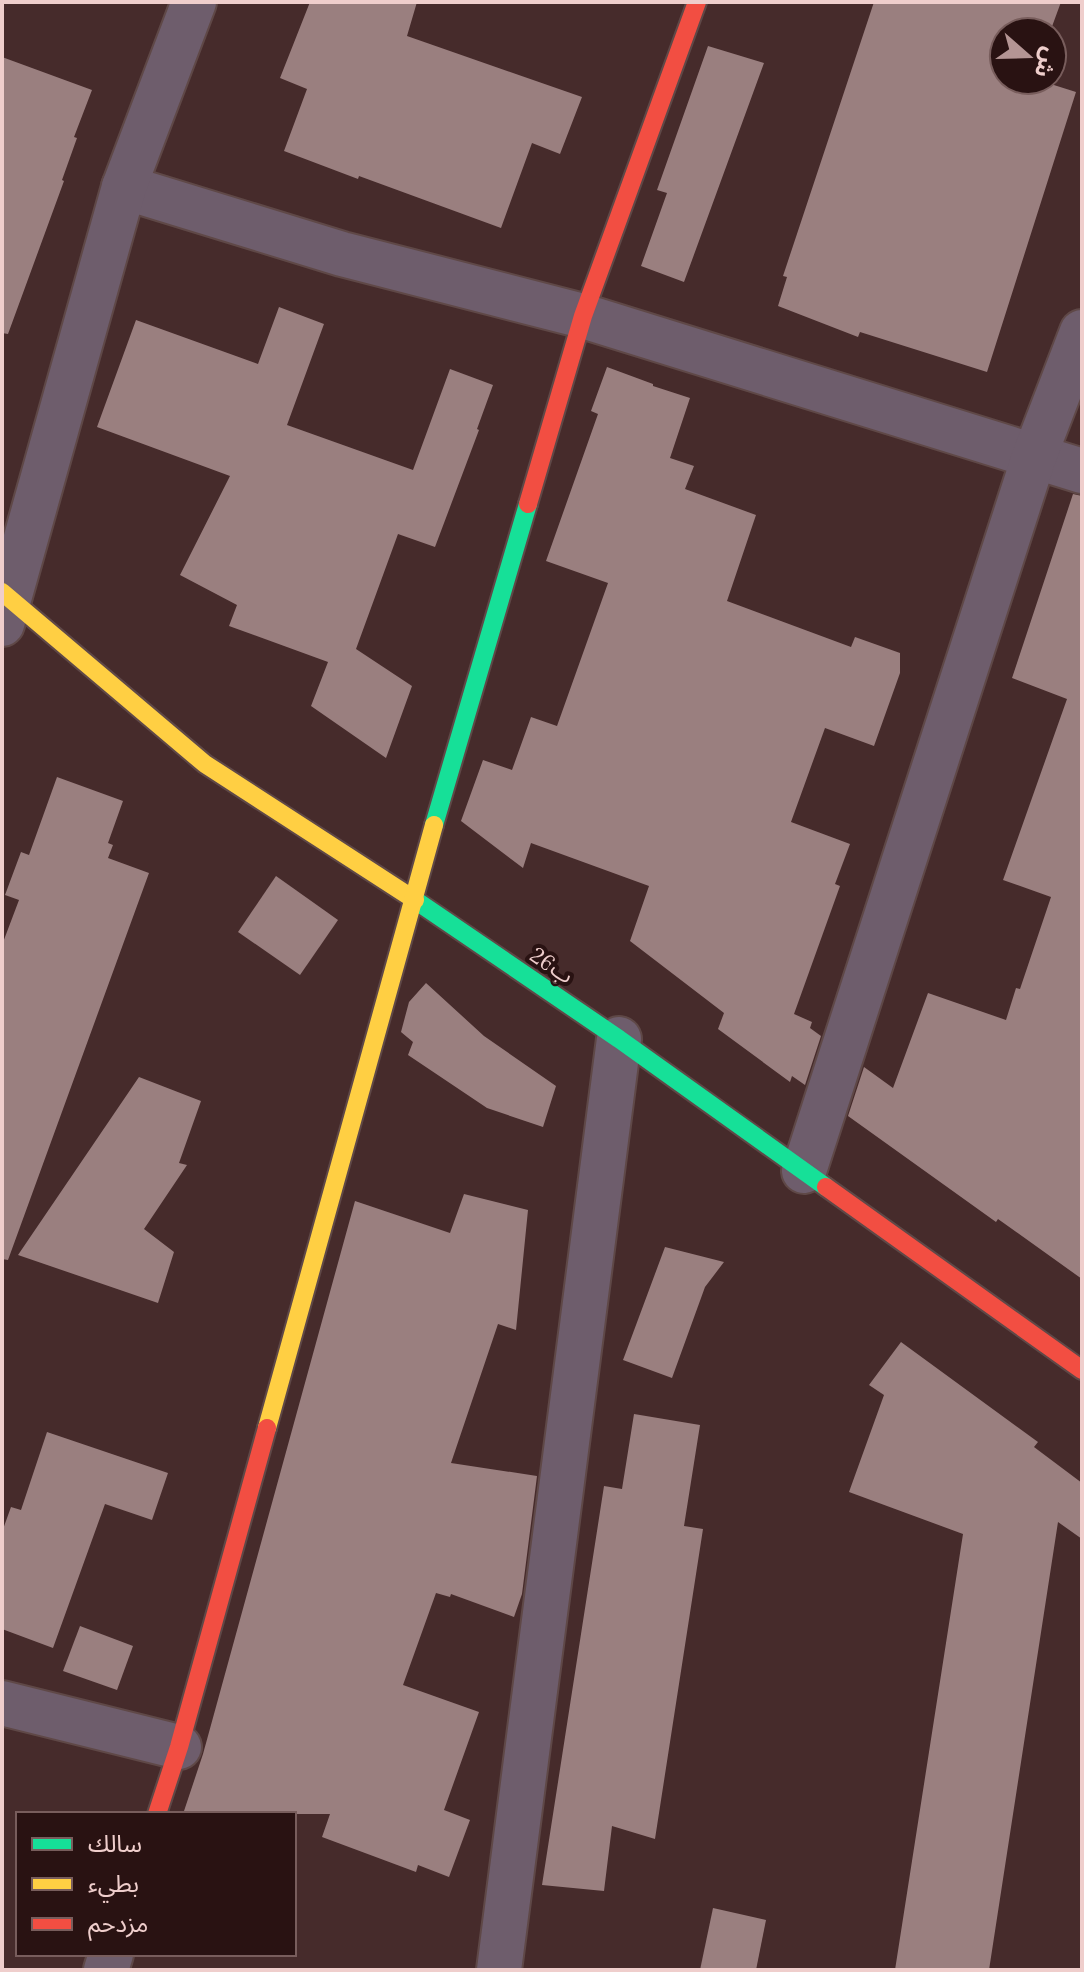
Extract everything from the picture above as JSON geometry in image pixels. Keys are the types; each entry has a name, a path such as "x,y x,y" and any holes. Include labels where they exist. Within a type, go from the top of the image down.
{"main road":[{"path":"158,1812 179,1747 412,898 583,316 697,2"},
{"name":"26ب","path":"5,604 205,764 412,898 619,1039 1082,1370"}],"street":[{"path":"5,604 124,187 194,2"},
{"path":"124,187 342,254 583,316 1082,471"},
{"path":"804,1171 1034,457 1082,332"},
{"path":"499,1970 619,1039"},
{"path":"2,1703 179,1747"}],"building":[{"path":"310,2 417,2 407,36 582,97 560,154 532,143 501,228 284,151 307,89 280,78"},
{"path":"874,2 1061,2 1056,16 988,16 988,96 1068,96 1068,89 1076,92 987,372 860,332 858,337 778,306 787,277 783,276"},
{"path":"708,46 764,63 684,282 641,266 667,193 657,190"},
{"path":"2,57 92,90 74,137 77,138 64,181 8,334 2,333"},
{"path":"279,307 324,324 287,425 413,470 450,369 493,385 435,547 398,534 356,649 412,686 386,758 311,706 328,662 229,626 237,605 180,575 230,476 97,427 136,320 258,364"},
{"path":"607,367 690,398 670,458 694,466 685,489 756,515 727,601 851,647 855,637 900,653 900,673 874,746 825,728 791,822 850,844 835,884 840,886 794,1014 812,1022 810,1028 821,1036 805,1085 792,1076 790,1082 718,1029 724,1013 630,941 649,886 531,843 523,868 461,821 483,760 512,770 531,717 557,726 608,583 546,561 598,414 591,411"},
{"path":"1073,494 1082,496 1082,1279 848,1116 864,1067 893,1088 928,993 1006,1020 1016,988 1020,989 1051,897 1003,880 1067,699 1012,678"},
{"path":"57,777 123,801 108,843 113,845 108,858 149,873 8,1260 2,1259 2,945 19,900 5,895 21,852 29,855"},
{"path":"276,876 338,920 300,975 238,932"},
{"path":"426,983 484,1036 556,1086 543,1127 487,1108 408,1055 413,1042 401,1032 409,1002"},
{"path":"139,1077 201,1101 179,1163 187,1165 144,1229 174,1252 158,1303 18,1255"},
{"path":"464,1194 528,1210 516,1330 498,1324 451,1463 537,1476 522,1594 514,1617 451,1594 450,1597 436,1593 403,1685 479,1712 444,1810 470,1820 449,1877 418,1865 416,1872 322,1837 330,1814 184,1812 203,1754 355,1201 450,1233"},
{"path":"665,1247 724,1262 705,1287 672,1378 623,1360"},
{"path":"901,1342 1038,1442 1034,1447 1082,1483 1082,1539 1058,1522 989,1970 895,1970 963,1534 849,1492 884,1395 869,1385"},
{"path":"634,1414 700,1425 684,1526 703,1529 655,1839 612,1826 604,1891 542,1885 604,1486 622,1489"},
{"path":"47,1432 168,1473 152,1520 105,1504 53,1648 2,1629 2,1532 11,1507 21,1510"},
{"path":"80,1626 133,1646 117,1690 63,1671"},
{"path":"713,1908 766,1920 756,1970 700,1970"}],"traffic: fast":[{"path":"434,825 528,504"},
{"path":"415,900 619,1039 826,1187"}],"traffic: slow":[{"path":"2,592 205,764 415,900"},
{"path":"267,1428 434,825"}],"traffic: jam":[{"path":"528,504 583,316 697,2"},
{"path":"826,1187 1082,1370"},
{"path":"158,1812 179,1747 267,1428"}]}
